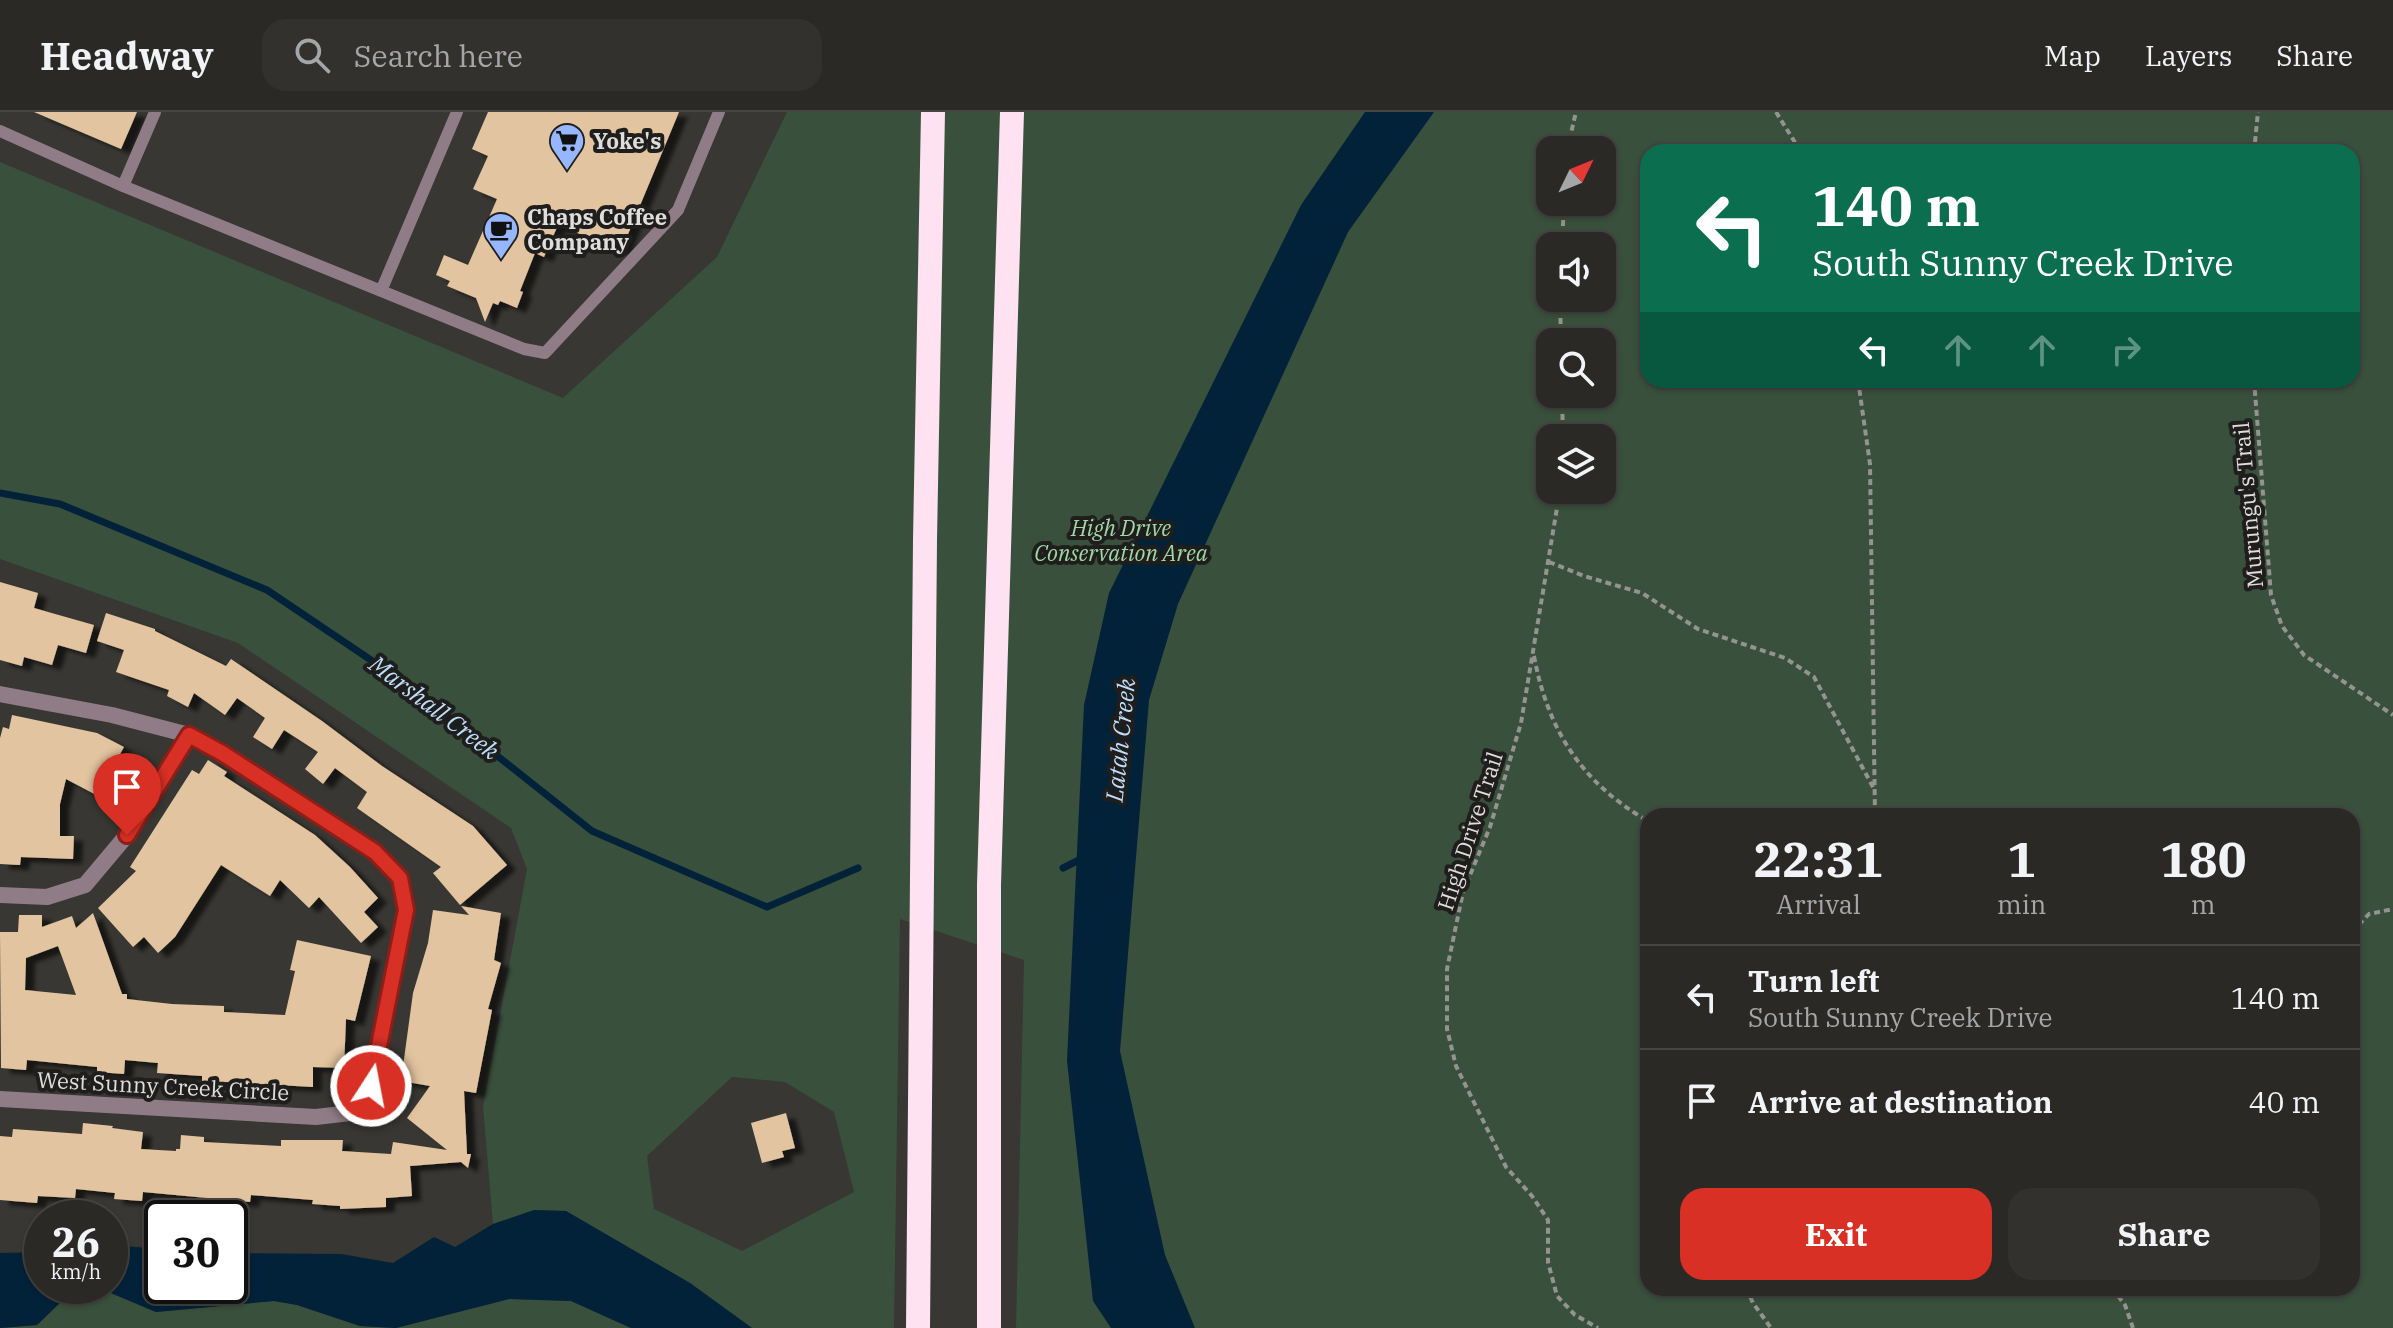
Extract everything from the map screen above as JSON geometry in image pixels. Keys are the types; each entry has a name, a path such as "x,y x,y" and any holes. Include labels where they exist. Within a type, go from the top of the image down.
{"highway":[{"path":"918,1328 924,634 933,112"},
{"path":"989,1328 989,885 1012,112"}],"street":[{"name":"West Sunny Creek Circle","path":"0,694 112,715 189,735 375,852 400,878 406,910 371,1086 350,1113 316,1117 0,1099"},
{"path":"0,895 47,897 85,885 127,835 189,735"}],"lane":[{"path":"123,186 155,112"},
{"path":"381,291 457,112"},
{"path":"0,131 123,186 524,349 545,353 678,210 719,112"}],"path":[{"path":"1570,136 1576,112"},
{"path":"1776,112 1796,144"},
{"path":"2255,144 2258,112"},
{"path":"1859,388 1870,464 1875,808"},
{"name":"Murungu's Trail","path":"2255,388 2271,595 2282,626 2304,655 2393,715"},
{"name":"High Drive Trail","path":"1558,504 1521,723 1490,827 1463,892 1447,969 1447,1029 1456,1066 1506,1167 1548,1220 1548,1262 1557,1296 1575,1315 1598,1328"},
{"path":"1549,562 1642,593 1698,629 1785,658 1814,677 1875,791"},
{"path":"1533,654 1541,691 1584,773 1624,807 1640,816"},
{"path":"2360,924 2369,914 2393,909"},
{"path":"1750,1296 1771,1328"},
{"path":"2118,1296 2125,1305 2133,1328"}],"green space":[{"name":"High Drive Conservation Area","path":"787,112 2393,112 2393,1328 1016,1328 1024,960 900,919 894,1328 752,1328 690,1283 566,1211 534,1210 493,1224 483,1107 527,869 511,828 238,643 0,559 0,162 563,398 717,257","holes":["732,1077 785,1082 834,1112 854,1192 742,1251 654,1209 647,1156"]},
{"path":"509,1299 571,1301 631,1328 396,1328"},
{"path":"128,1300 156,1312 274,1301 297,1305 360,1326 393,1328 0,1328 37,1325 59,1304 128,1304"}],"water":[{"name":"Latah Creek","path":"1365,112 1434,112 1348,232 1178,604 1149,700 1120,1051 1165,1255 1195,1328 1111,1328 1093,1301 1067,1061 1084,705 1109,593 1301,205"},
{"path":"534,1210 566,1211 690,1283 752,1328 631,1328 571,1301 509,1299 396,1328 360,1326 297,1305 274,1301 248,1303 248,1253 341,1254 393,1263 434,1237 455,1247 493,1224"},
{"path":"128,1246 144,1248 144,1304 242,1304 156,1312 128,1300"},
{"path":"24,1252 24,1304 59,1304 37,1325 0,1328 0,1253"}],"building":[{"path":"34,112 137,112 121,149"},
{"name":"Yoke's","path":"488,112 679,112 621,251 558,225 544,257 535,253 520,291 523,292 517,308 500,301 498,305 493,303 485,322 476,298 447,286 450,281 436,275 444,255 468,265 497,199 473,189 488,156 472,149"},
{"path":"0,582 38,593 34,608 94,625 86,653 58,645 52,665 24,657 22,666 0,660"},
{"path":"106,613 155,629 226,666 231,659 473,826 507,865 460,905 433,873 441,867 357,808 367,792 335,768 323,784 305,769 318,752 284,730 272,749 253,737 265,718 237,698 225,715 194,693 188,707 167,696 169,690 116,672 124,650 97,641"},
{"path":"12,715 97,733 124,747 109,774 128,785 117,806 66,779 60,804 60,836 74,836 73,859 21,857 20,865 0,864 0,738 3,727 9,729"},
{"path":"208,760 227,772 224,776 315,835 378,898 364,912 378,927 361,943 319,897 309,908 280,880 270,896 221,865 175,937 158,953 144,937 133,947 98,908 136,871 130,867 192,770 199,774"},
{"path":"461,906 501,913 494,960 501,963 488,1009 492,1010 476,1093 464,1091 467,1154 471,1154 468,1168 461,1162 410,1166 412,1196 386,1198 386,1207 340,1209 340,1206 312,1204 313,1200 251,1195 250,1202 143,1192 142,1201 114,1199 115,1193 76,1189 75,1198 38,1196 37,1200 24,1202 0,1200 0,1136 12,1137 13,1129 82,1134 83,1123 113,1126 143,1132 141,1149 176,1151 180,1149 181,1135 204,1137 204,1142 281,1146 281,1140 343,1140 342,1151 391,1154 393,1142 447,1150 407,1118 430,1086 401,1081 413,993 428,943 433,910 469,915"},
{"path":"93,913 122,994 127,994 127,999 224,1006 224,1012 285,1015 295,971 290,970 297,940 371,956 355,1021 346,1019 344,1068 313,1067 313,1087 202,1083 202,1076 157,1073 158,1063 125,1060 124,1074 97,1072 97,1067 27,1060 26,1070 1,1068 0,932 18,932 19,915 42,915 42,927 72,916 76,928","holes":["58,946 76,995 25,990 26,958"]},
{"path":"786,1113 795,1148 782,1151 784,1157 762,1163 751,1123"}],"waterway":[{"name":"Marshall Creek","path":"0,493 60,504 267,590 408,685 592,831 767,907 858,868"},
{"name":"Marshall Creek","path":"1063,868 1083,858"}],"place":[{"name":"Yoke's","path":"567,172"},
{"name":"Chaps Coffee Company","path":"501,261"}],"route":[{"path":"127,835 189,735 375,852 400,878 406,910 371,1086"}]}
